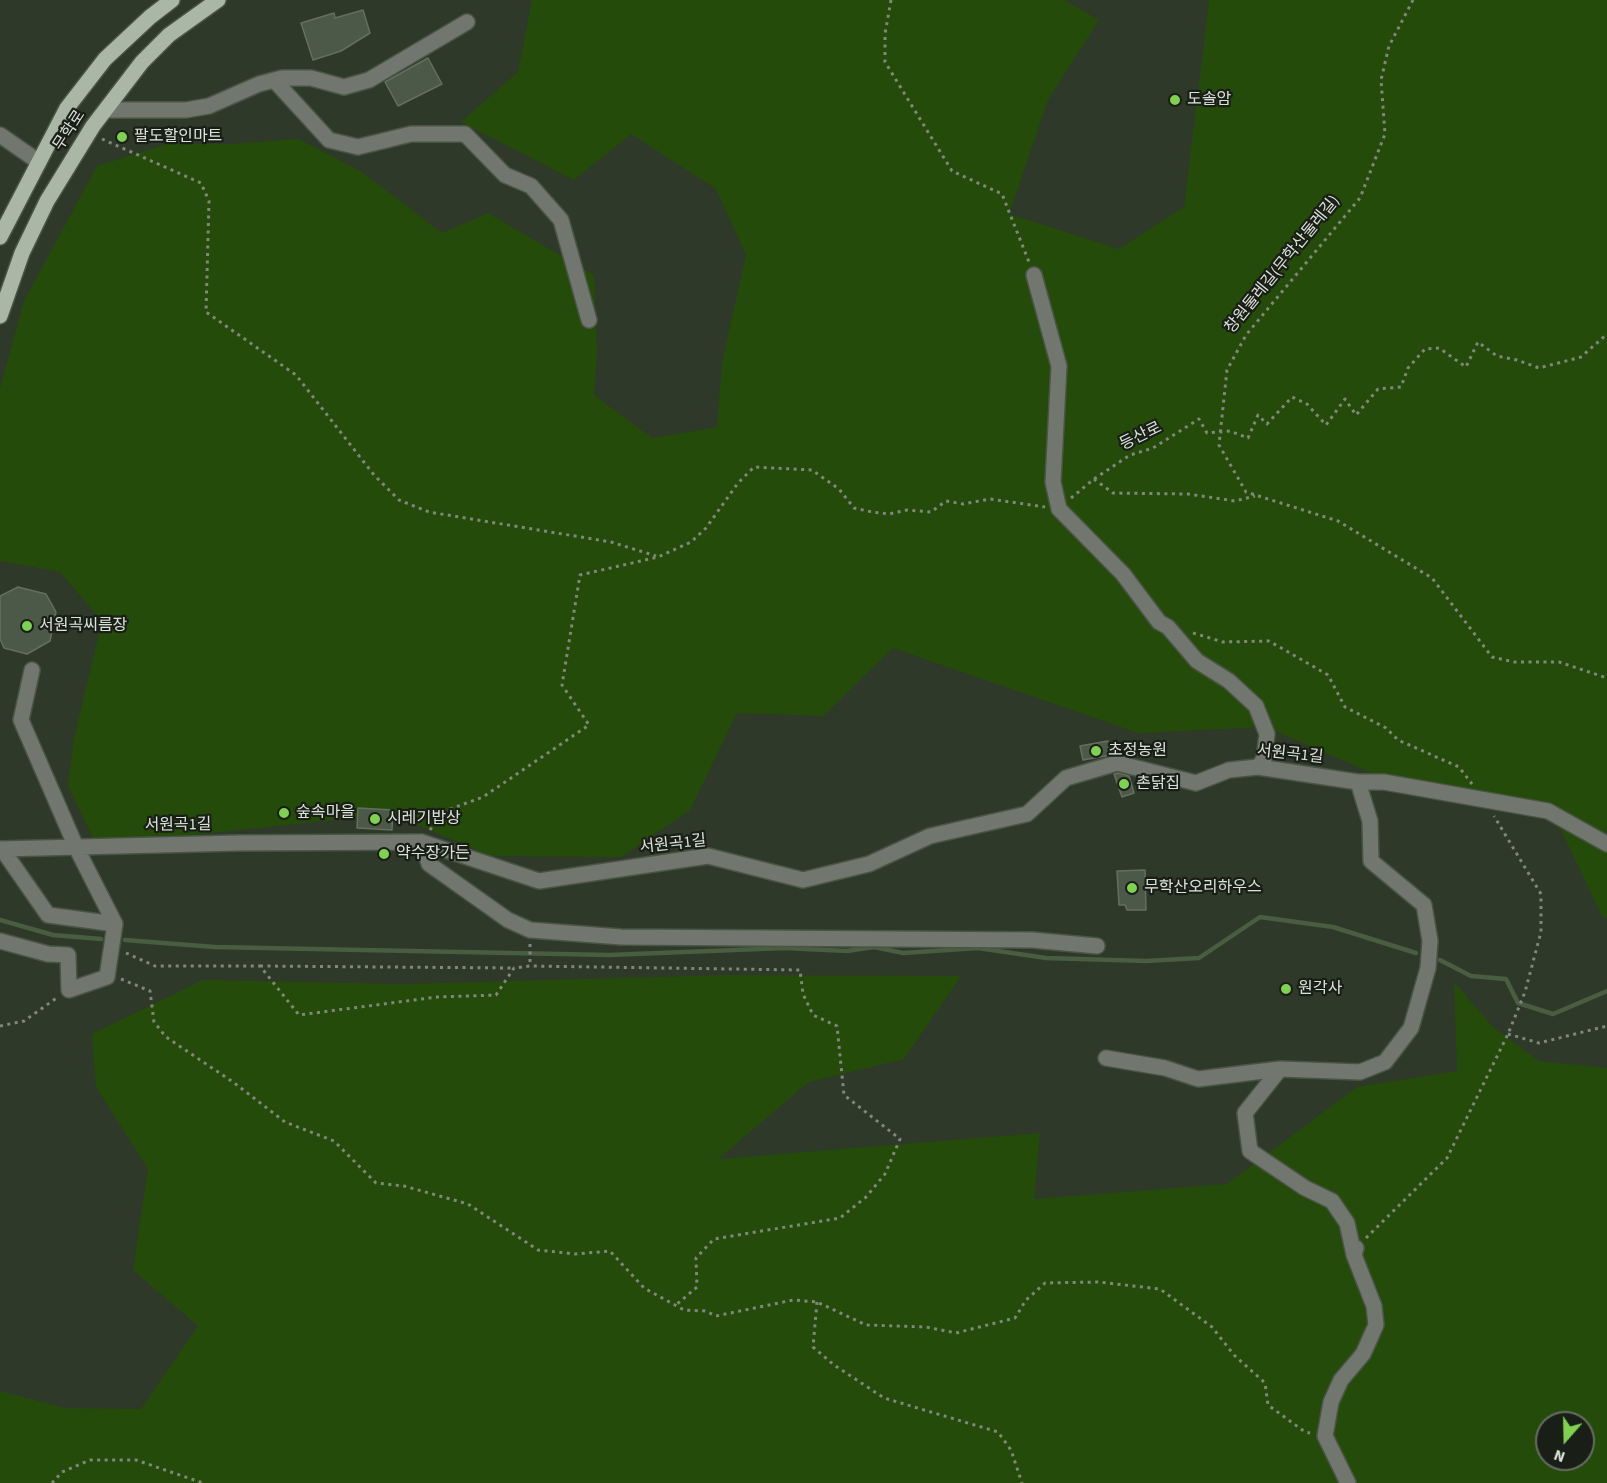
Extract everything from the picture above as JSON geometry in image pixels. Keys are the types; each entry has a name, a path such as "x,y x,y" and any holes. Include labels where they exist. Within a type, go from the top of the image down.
{"main road":[{"name":"무학로","path":"0,237 67,108 105,59 150,16 172,0"},
{"name":"무학로","path":"0,316 22,253 47,201 89,133 142,62 169,35 218,0"}],"street":[{"path":"106,110 186,110 209,106 274,80 311,78 344,87 369,80 467,21"},
{"path":"274,80 329,140 358,147 411,134 465,134 505,175 531,186 561,220 589,320"},
{"path":"0,135 39,162"},
{"path":"1034,275 1059,366 1053,482 1059,509 1123,574 1160,622 1168,627 1197,661 1229,681 1256,706 1267,734 1264,759 1258,767"},
{"path":"0,941 48,954 68,955 69,990 107,977 108,974 115,924 76,847 21,720 32,670"},
{"name":"서원곡1길","path":"1,849 422,842 538,881 708,856 803,880 869,864 930,836 1027,814 1066,778 1117,763 1196,783 1229,771 1258,767 1358,782 1384,782 1548,812 1607,844"},
{"path":"1106,1058 1165,1068 1198,1079 1280,1069 1360,1072 1385,1062 1412,1028 1425,982 1431,941 1424,905 1371,861 1370,821 1358,782"},
{"path":"422,842 429,864 508,920 530,930 621,937 1032,940 1097,946"},
{"path":"1,849 48,915 115,924"},
{"path":"1280,1069 1245,1113 1250,1151 1305,1188 1332,1201 1347,1223 1374,1306 1376,1325 1363,1354 1341,1380 1331,1402 1325,1436 1348,1483"}],"path":[{"path":"891,0 885,34 885,62 952,171 1002,194 1034,275"},
{"name":"창원둘레길(무학산둘레길)","path":"1413,0 1389,46 1381,80 1385,134 1360,198 1246,335 1227,369 1219,445 1246,492 1338,521 1432,578 1492,657 1514,662 1559,662 1607,678"},
{"path":"89,133 201,183 209,201 206,312 296,375 374,475 399,500 429,512 611,542 658,557"},
{"name":"등산로","path":"1059,509 1094,479 1130,455 1153,448 1198,419 1207,433 1230,431 1248,438 1258,415 1267,424 1292,397 1307,404 1326,425 1345,399 1356,415 1378,389 1401,387 1408,368 1425,350 1440,348 1466,367 1478,342 1497,356 1539,368 1581,357 1607,334"},
{"path":"422,842 442,812 483,797 589,725 562,685 580,575 658,557 690,542 706,528 738,483 754,467 812,470 839,489 854,508 872,513 889,514 907,510 931,512 946,501 963,504 990,499 1059,509"},
{"path":"1094,479 1113,493 1188,494 1235,501 1257,495"},
{"path":"1168,627 1223,642 1269,641 1328,675 1345,707 1386,728 1398,740 1459,767 1485,799 1541,894 1540,932 1525,992 1508,1034 1447,1158 1355,1252"},
{"path":"529,939 530,966"},
{"path":"111,951 133,954 155,966 514,968 530,966 800,970 803,994 813,1015 837,1026 844,1095 900,1140 885,1174 866,1197 840,1218 714,1239 696,1258 697,1287 676,1305"},
{"path":"260,966 299,1015 437,998 496,995 514,968"},
{"path":"108,974 150,991 153,1022 166,1037 233,1082 285,1122 334,1142 376,1183 404,1186 468,1204 538,1250 575,1254 610,1251 644,1288 684,1310 705,1311 716,1316 793,1300 817,1302 866,1325 926,1327 956,1333 1015,1318 1026,1300 1045,1283 1098,1282 1160,1289 1212,1327 1234,1355 1265,1383 1268,1405 1305,1432 1325,1436"},
{"path":"0,1026 24,1021 69,990"},
{"path":"1508,1034 1539,1043 1607,1026"},
{"path":"817,1302 813,1347 834,1365 884,1398 998,1432 1011,1450 1022,1483"},
{"path":"52,1483 62,1472 90,1460 136,1460 203,1483"}],"green space":[{"path":"532,0 1064,0 1099,20 1048,100 1009,214 1119,249 1184,207 1209,0 1607,0 1607,918 1603,918 1551,809 1372,773 1266,727 1138,733 893,648 823,716 737,713 690,810 621,857 491,856 392,814 96,845 68,785 74,738 102,621 60,572 0,561 0,388 24,301 97,166 167,144 230,144 299,139 362,172 442,233 488,213 594,275 597,355 594,395 652,438 717,427 722,362 746,255 716,189 631,134 574,180 461,122 518,72"},
{"path":"729,975 961,976 904,1059 809,1082 718,1159 1040,1133 1034,1199 1227,1184 1357,1087 1457,1071 1454,982 1493,1027 1539,1061 1607,1068 1607,1483 0,1483 0,1391 65,1408 141,1409 198,1326 133,1270 148,1169 96,1087 92,1034 203,980 402,984"}],"building":[{"path":"363,10 370,33 341,51 313,60 301,23 334,13 335,18"},
{"path":"428,58 442,84 398,106 385,82"},
{"name":"서원곡씨름장","path":"18,587 46,594 56,612 50,641 27,654 4,648 0,639 0,596"},
{"name":"초정농원","path":"1108,741 1111,755 1083,760 1080,746"},
{"name":"촌닭집","path":"1114,774 1129,776 1134,793 1122,797"},
{"name":"시레기밥상","path":"358,808 393,810 392,830 357,828"},
{"name":"무학산오리하우스","path":"1145,870 1146,910 1127,910 1125,905 1119,905 1117,871"}],"waterway":[{"path":"125,940 215,947 609,955 785,948 847,951 874,947 903,953 978,948 1046,958 1146,961 1199,958 1260,917 1333,927 1416,953"},
{"path":"0,920 53,935 101,939"},
{"path":"1440,960 1471,976 1506,979 1518,1003 1553,1014 1607,991"}],"place":[{"name":"도솔암","path":"1175,100"},
{"name":"팔도할인마트","path":"122,137"},
{"name":"서원곡씨름장","path":"27,626"},
{"name":"초정농원","path":"1096,751"},
{"name":"촌닭집","path":"1124,784"},
{"name":"숲속마을","path":"284,813"},
{"name":"시레기밥상","path":"375,819"},
{"name":"약수장가든","path":"384,854"},
{"name":"무학산오리하우스","path":"1132,888"},
{"name":"원각사","path":"1286,989"}]}
